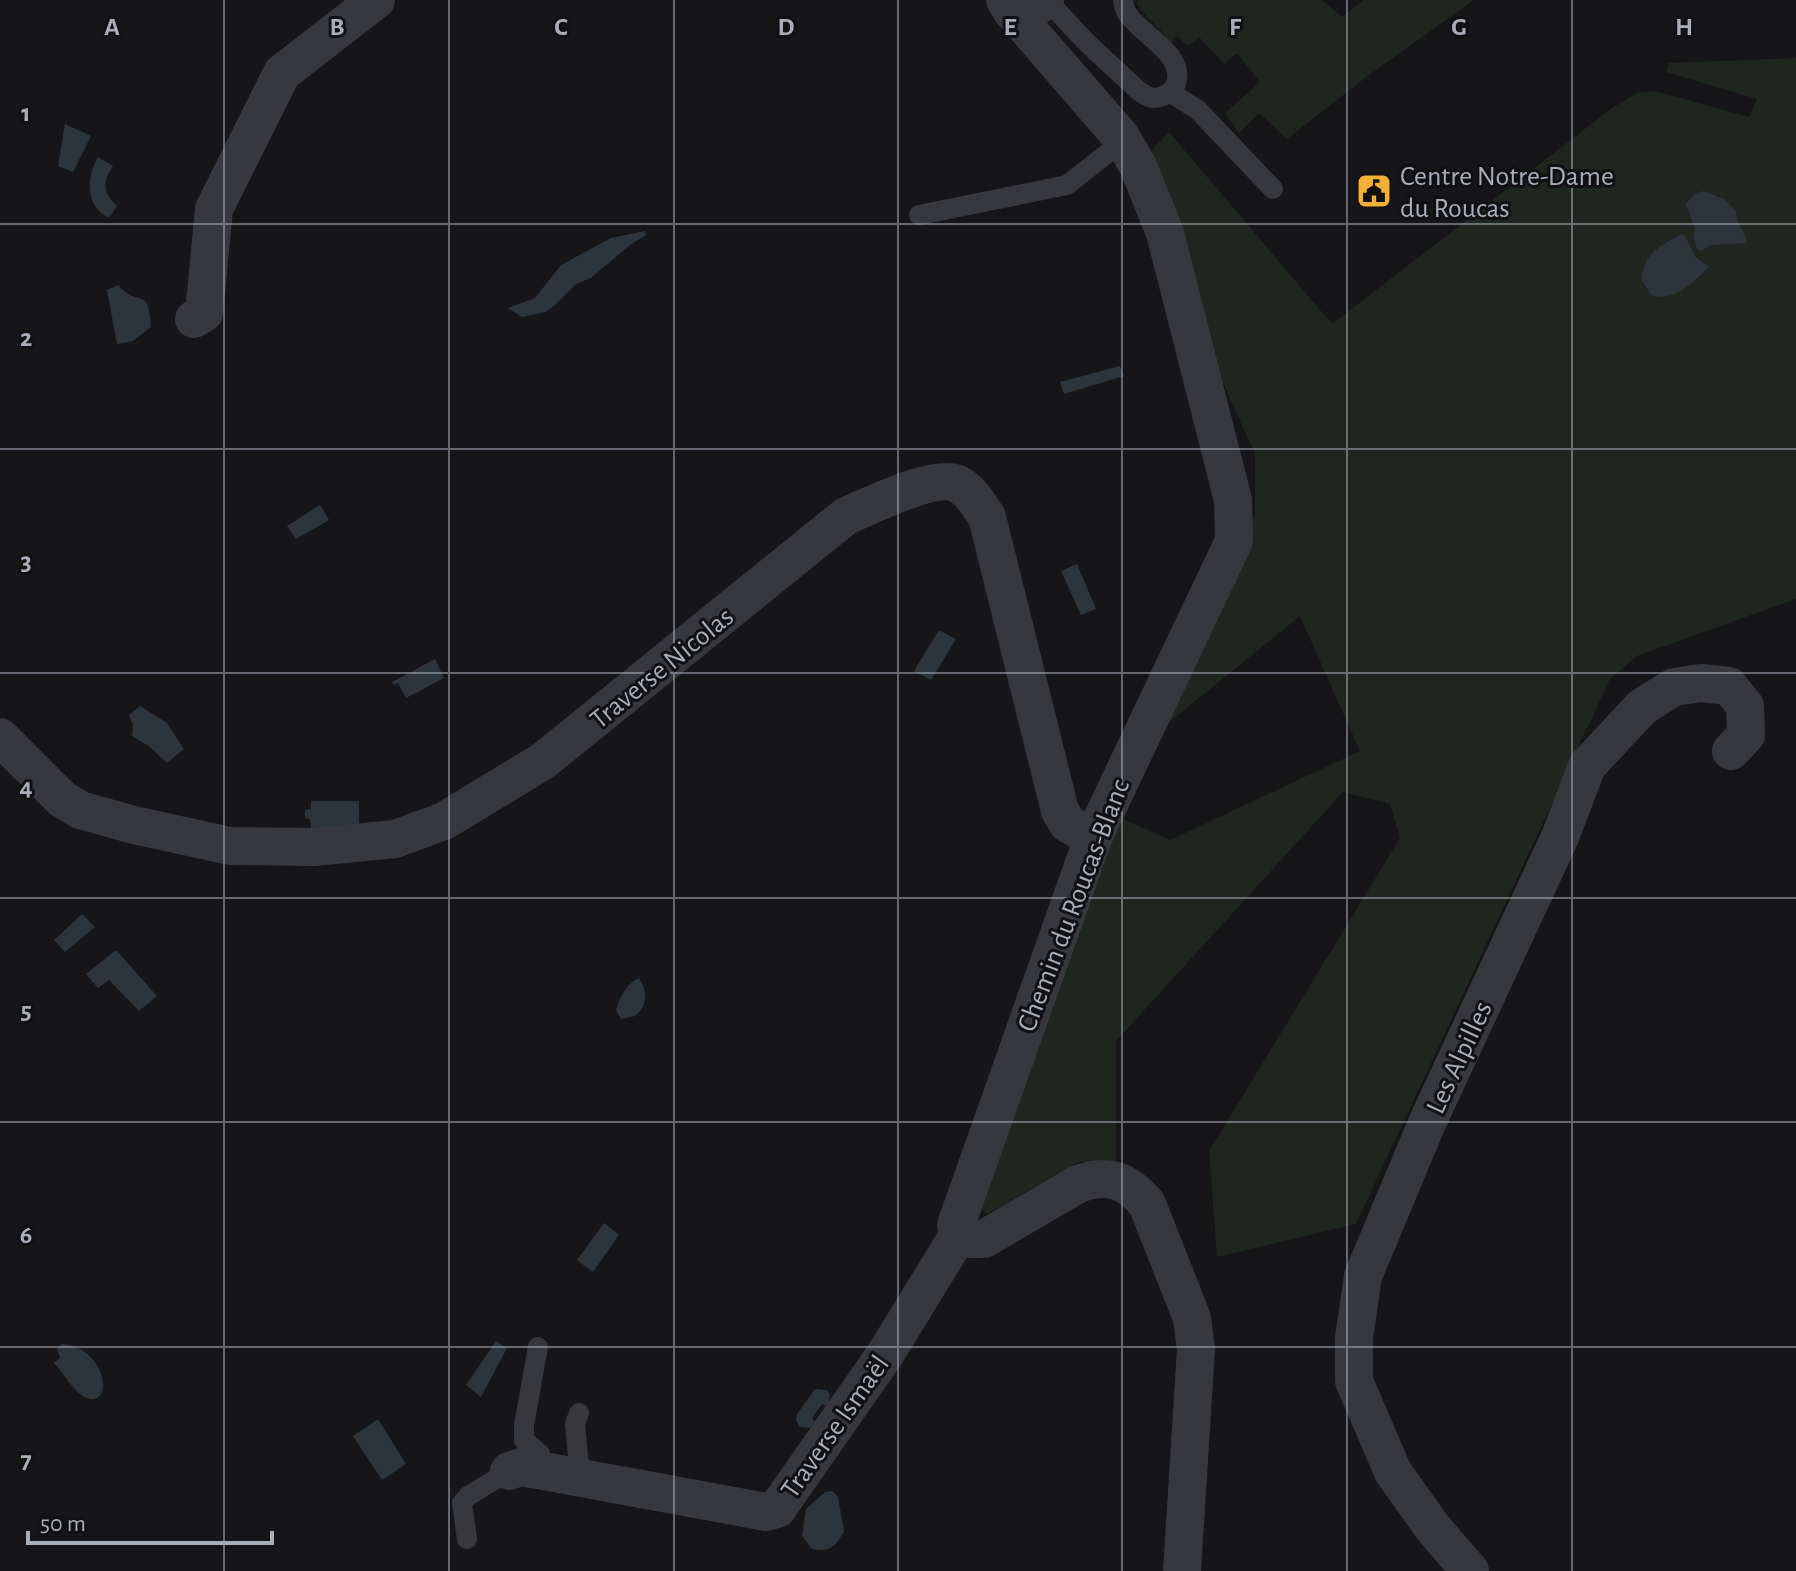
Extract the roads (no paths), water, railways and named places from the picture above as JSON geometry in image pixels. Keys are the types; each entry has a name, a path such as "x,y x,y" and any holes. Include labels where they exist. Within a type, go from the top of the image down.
{"street":[{"path":"194,319 204,313 214,209 282,73 376,0"},
{"name":"Chemin du Roucas-Blanc","path":"959,1234 957,1214 1093,838 1234,541 1233,500 1165,233 1138,166 1121,137 1027,2"},
{"name":"Traverse Nicolas","path":"0,737 62,799 80,810 134,825 230,846 314,847 395,839 444,821 543,761 846,516 940,481 955,483 971,496 987,517 1060,811 1068,824 1093,838"},
{"name":"Les Alpilles","path":"1470,1571 1433,1528 1393,1472 1354,1381 1354,1338 1363,1276 1427,1123 1560,837 1587,766 1642,707 1674,687 1701,683 1729,686 1745,706 1746,735 1731,751"},
{"path":"959,1234 984,1239 1078,1184 1094,1178 1108,1177 1122,1181 1147,1204 1192,1318 1196,1349 1182,1571"},
{"name":"Traverse Ismaël","path":"524,1470 766,1512 777,1509 886,1353 959,1234"}],"lane":[{"path":"1027,2 1087,43 1139,91 1149,98 1160,98 1171,93 1177,82 1177,71 1173,61 1127,13 1123,0"},
{"path":"1171,93 1198,110 1273,189"},
{"path":"919,215 1067,185 1109,152 1121,137"},
{"path":"467,1539 462,1503 468,1496 524,1470 540,1454 524,1440 538,1347"},
{"path":"579,1413 575,1424 580,1478"}],"place":[{"name":"Centre Notre-Dame du Roucas","path":"1374,191"}]}
